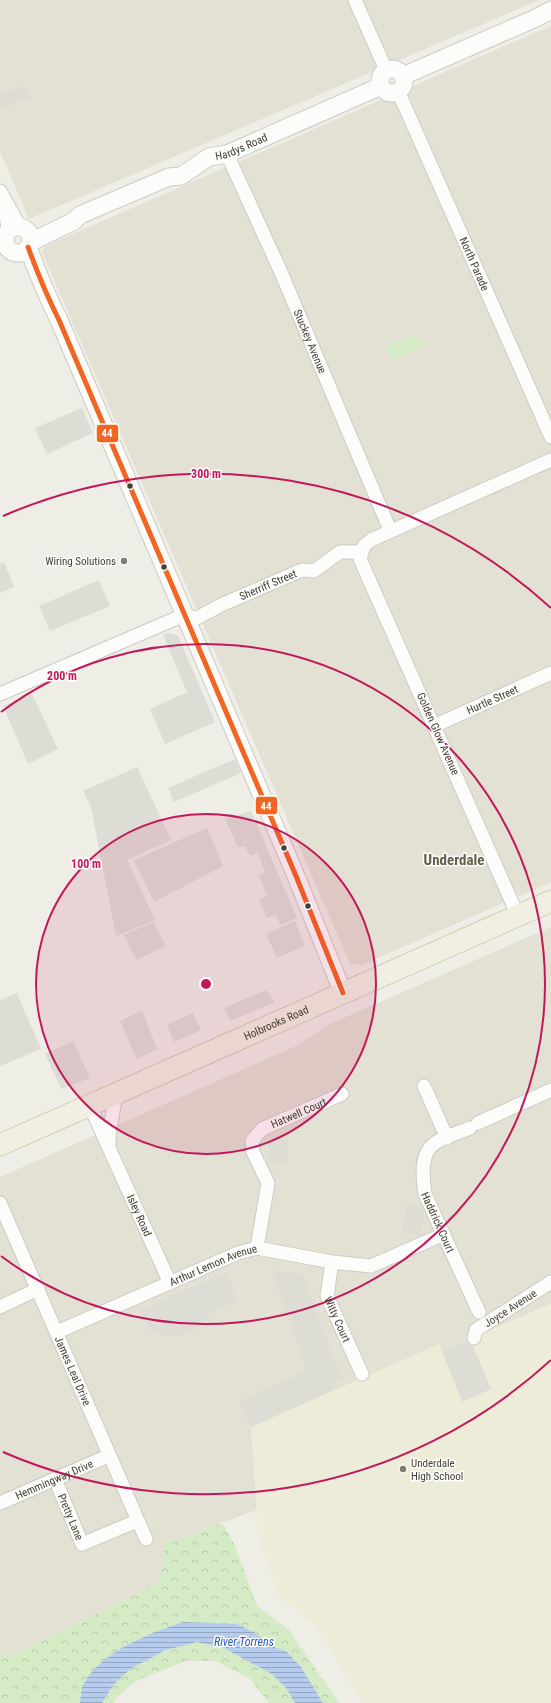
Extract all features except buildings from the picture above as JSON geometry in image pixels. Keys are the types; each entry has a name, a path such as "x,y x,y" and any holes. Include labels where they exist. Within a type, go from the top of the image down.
{"main road":[{"name":"Holbrooks Road","path":"0,1144 551,901"}],"street":[{"path":"355,0 384,78 386,91 392,93 401,84 551,10"},
{"name":"Hardys Road","path":"15,240 71,215 80,215 169,177 181,176 209,157 226,154 384,78"},
{"name":"North Parade","path":"401,84 551,437"},
{"name":"Stuckey Avenue","path":"226,154 280,270 390,530"},
{"path":"2,196 5,214 15,240 39,273 42,286 62,328 296,876 343,993"},
{"path":"361,552 368,542 390,530 551,460"},
{"name":"Sherriff Street","path":"0,694 184,615 197,618 221,605 302,570 314,571 340,552 361,552"},
{"name":"Golden Glow Avenue","path":"361,552 360,559 518,916"},
{"name":"Hurtle Street","path":"434,726 551,673"},
{"path":"424,1086 447,1138"},
{"name":"Haddrick Court","path":"479,1312 425,1194 423,1176 425,1157 434,1144 551,1090"},
{"name":"Isley Road","path":"110,1149 109,1135 116,1094"},
{"name":"Hatwell Court","path":"257,1248 268,1183 253,1152 252,1141 262,1129 342,1094"},
{"name":"Isley Road","path":"82,1109 84,1116 110,1149 170,1282"},
{"name":"James Leal Drive","path":"0,1202 57,1332 108,1456 146,1539"},
{"name":"Arthur Lemon Avenue","path":"57,1332 238,1253 257,1248 332,1262 371,1266 444,1234"},
{"name":"Witty Court","path":"332,1262 327,1296 362,1374"},
{"name":"Joyce Avenue","path":"474,1338 476,1330 551,1282"},
{"path":"0,1307 38,1290"},
{"name":"Hemmingway Drive","path":"0,1503 108,1456"},
{"name":"Pretty Lane","path":"54,1479 82,1544 137,1521"}],"shaded area":[{"path":"0,0 539,0 29,219 0,151"},
{"path":"551,26 551,882 362,965 350,964 42,252 45,246"},
{"path":"24,85 30,97 0,110 0,95"},
{"path":"82,408 93,433 47,454 35,428"},
{"path":"4,562 14,587 0,593 0,564"},
{"path":"99,580 110,606 50,631 39,606"},
{"path":"169,633 178,636 215,722 165,744 150,709 187,692 163,635"},
{"path":"32,694 58,749 28,764 3,706"},
{"path":"235,759 241,773 174,802 168,788"},
{"path":"137,767 171,840 127,860 155,920 116,936 91,807 83,791"},
{"path":"251,811 297,918 281,925 275,915 267,918 259,900 267,896 259,875 265,872 258,853 250,856 245,846 238,847 225,819"},
{"path":"207,828 223,866 154,902 134,860"},
{"path":"295,921 305,946 277,958 266,934"},
{"path":"153,922 166,946 136,960 124,935"},
{"path":"551,927 551,1304 442,1351 439,1345 251,1427 257,1510 165,1543 160,1582 20,1652 0,1657 0,1177 296,1046 332,1023"},
{"path":"266,990 275,1002 230,1021 224,1008"},
{"path":"17,993 41,1049 0,1066 0,1000"},
{"path":"142,1011 157,1049 137,1059 120,1021"},
{"path":"193,1013 201,1030 174,1042 167,1025"},
{"path":"73,1041 90,1078 61,1089 45,1054"},
{"path":"272,1136 289,1140 286,1165 267,1161"},
{"path":"407,1204 425,1208 420,1236 402,1233"},
{"path":"272,1271 303,1274 341,1378 331,1382 334,1390 251,1427 239,1401 307,1371"},
{"path":"226,1272 237,1301 212,1312 189,1333 167,1337 150,1329 141,1310"},
{"name":"Underdale High School","path":"551,1304 551,1703 363,1703 315,1625 278,1596 259,1534 251,1427 439,1344 442,1351"},
{"path":"470,1339 491,1389 462,1402 442,1351"}],"green space":[{"path":"417,333 423,347 392,360 386,346"},
{"path":"222,1523 234,1543 257,1606 289,1630 339,1703 269,1703 249,1678 216,1661 186,1661 136,1681 116,1698 114,1703 0,1703 0,1657 20,1652 160,1582 165,1543"}],"water":[{"name":"River Torrens","path":"183,1622 237,1624 253,1632 276,1648 286,1651 301,1667 323,1703 295,1703 287,1689 272,1674 222,1647 197,1642 166,1650 130,1669 113,1685 102,1703 80,1703 83,1685 101,1662 127,1645 141,1638"}],"transit line":[{"name":"44","path":"28,247 42,284 59,320 296,876 343,993"}],"place":[{"name":"Wiring Solutions","path":"124,561"},
{"name":"Underdale High School","path":"403,1469"}],"district":[{"name":"Underdale","path":"454,860"}]}
